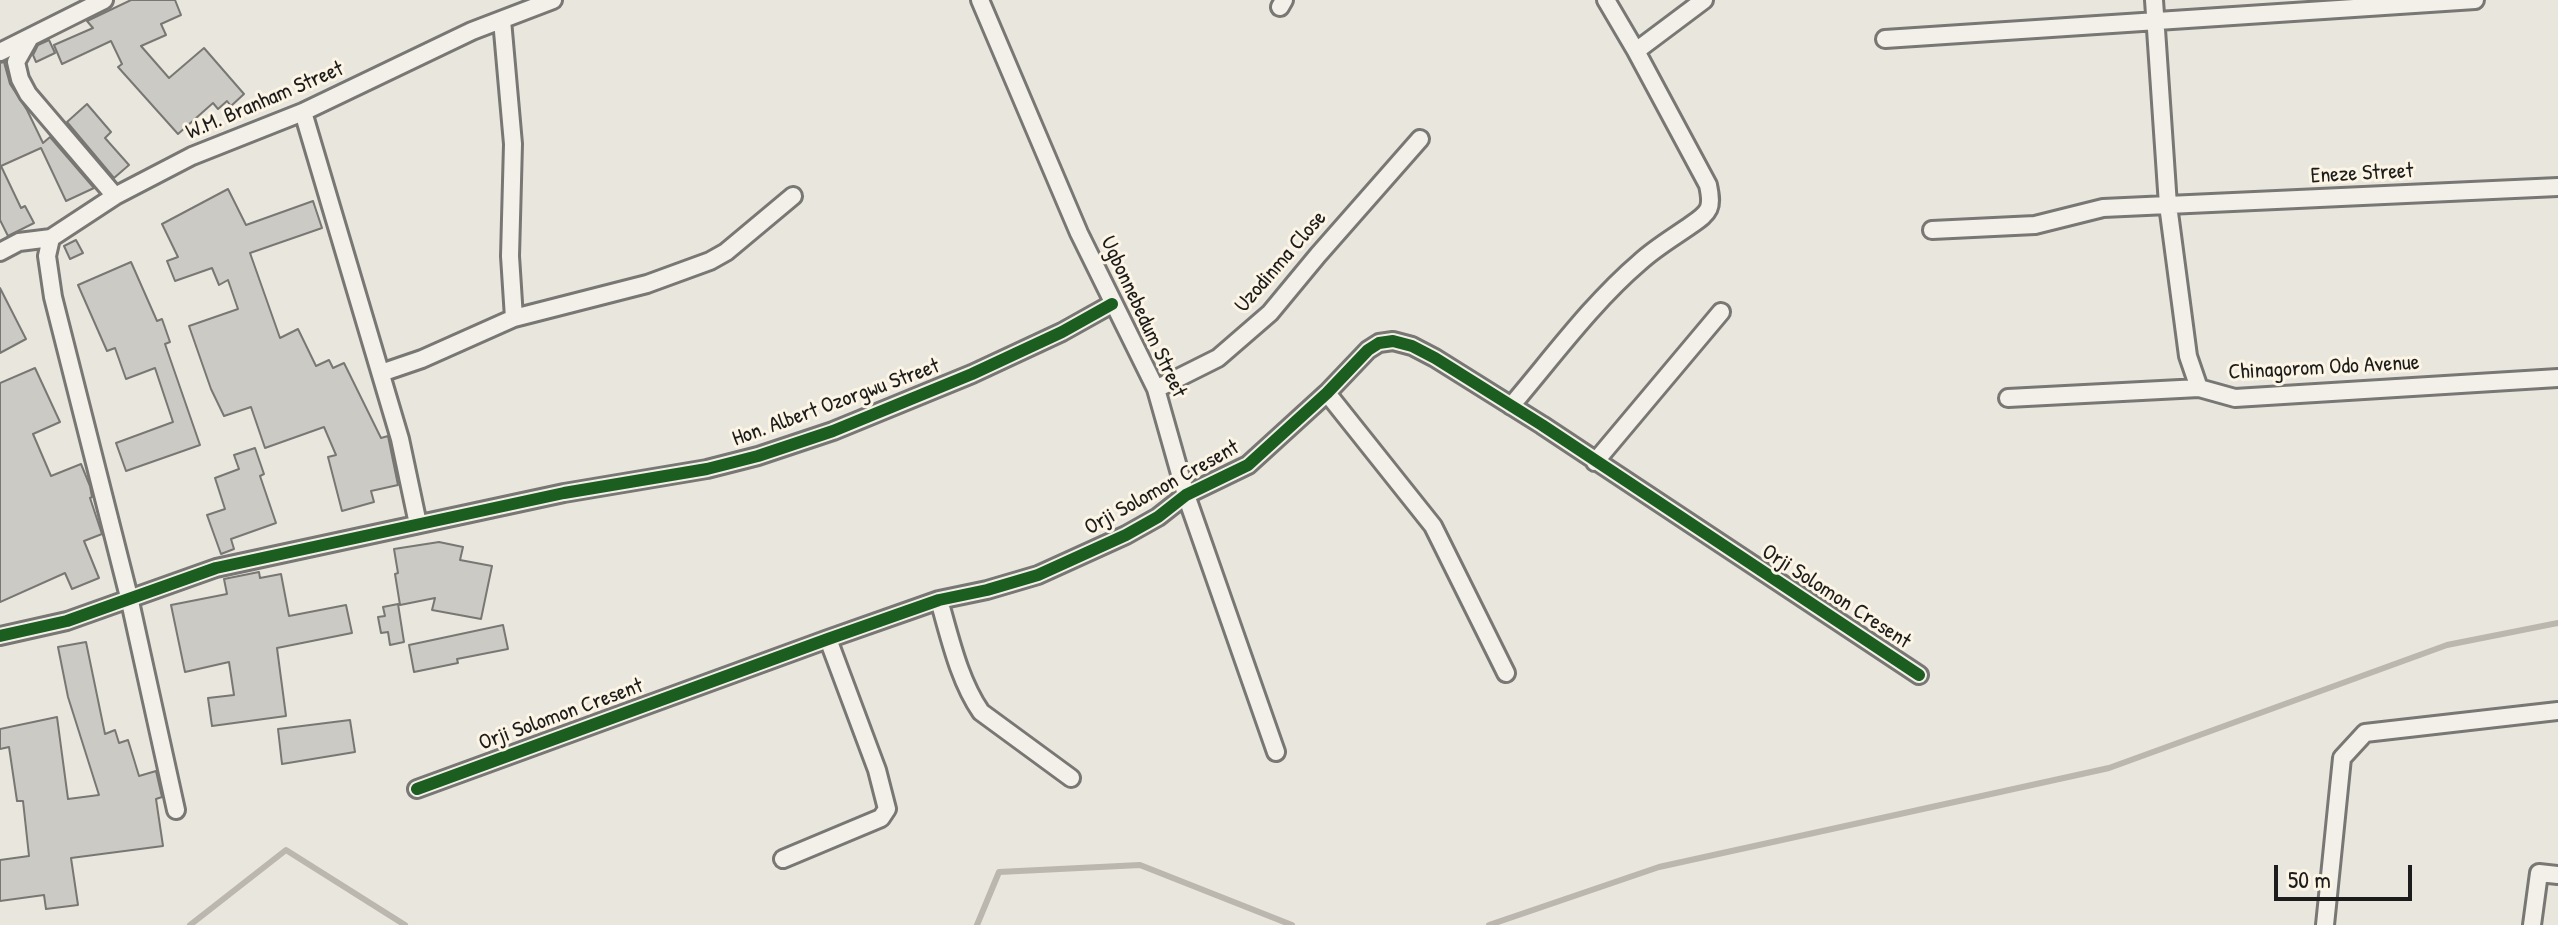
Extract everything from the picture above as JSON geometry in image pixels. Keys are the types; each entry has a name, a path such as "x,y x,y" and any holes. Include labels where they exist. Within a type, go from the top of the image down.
{"street":[{"path":"0,52 104,0"},
{"name":"W.M. Branham Street","path":"0,252 19,242 51,238 115,196 192,156 303,112 422,53 553,0"},
{"name":"Ugbonnebedum Street","path":"980,0 1112,304 1156,389 1186,495 1276,752"},
{"path":"1511,406 1589,315 1640,262 1710,208 1712,202 1708,185 1606,0"},
{"path":"1636,51 1704,0"},
{"name":"Chinagorom Odo Avenue","path":"2154,0 2168,205 2188,356 2199,388 2235,398 2558,378"},
{"path":"1885,39 2475,0"},
{"path":"502,20 513,144 510,256 514,318"},
{"path":"29,39 16,62 28,94 115,196"},
{"path":"303,112 400,439 418,524"},
{"name":"Uzodinma Close","path":"1156,389 1218,358 1270,313 1420,139"},
{"name":"Eneze Street","path":"1932,230 2035,225 2103,208 2558,187"},
{"path":"381,373 422,359 514,318 647,284 710,261 726,252 793,196"},
{"path":"51,238 47,256 53,297 129,597 176,810"},
{"name":"Hon. Albert Ozorgwu Street","path":"0,636 67,621 216,568 564,493 707,469 758,456 833,431 972,374 1062,332 1112,304"},
{"path":"1595,462 1721,312"},
{"name":"Orji Solomon Cresent","path":"417,789 939,600 1038,575 1126,535 1158,517 1186,495 1248,465 1327,393 1368,350 1379,343 1393,341 1412,346 1435,358 1511,406 1919,675"},
{"path":"2008,398 2199,388"},
{"path":"1327,393 1433,526 1506,673"},
{"path":"939,600 961,670 981,712 1071,778"},
{"path":"783,859 881,818 887,809 877,770 828,639"},
{"path":"2325,925 2342,758 2365,733 2558,711"},
{"path":"2532,925 2539,873 2558,875"}],"building":[{"path":"131,0 175,0 181,15 161,24 166,35 141,46 169,78 204,48 244,94 231,106 227,101 218,109 213,103 178,134 118,67 122,64 111,41 62,64 54,45 93,28 87,21"},
{"path":"49,40 55,53 36,62 33,55 38,45"},
{"path":"4,62 10,84 43,143 50,137 94,188 66,201 41,148 1,166 21,208 25,206 34,223 8,236 0,220 0,63"},
{"path":"87,104 111,132 105,138 129,165 114,178 67,122"},
{"path":"228,189 246,225 313,201 322,228 250,253 280,338 298,329 316,366 329,360 333,368 344,363 381,438 388,436 398,485 371,491 374,502 342,511 328,457 336,455 324,427 265,448 251,407 224,416 211,389 189,326 238,309 228,280 219,285 212,268 175,281 167,261 178,257 162,224"},
{"path":"76,240 83,253 70,259 64,246"},
{"path":"131,262 157,321 162,319 170,342 165,344 200,445 126,471 116,443 173,422 155,368 126,379 115,348 107,351 78,285"},
{"path":"0,288 26,339 0,353"},
{"path":"35,368 60,422 33,434 51,476 81,464 102,534 84,541 99,578 72,589 65,573 0,602 0,383"},
{"path":"255,448 264,474 260,476 276,523 231,539 234,549 221,554 207,515 225,509 215,478 239,469 234,455"},
{"path":"439,542 463,547 460,560 492,566 481,619 432,610 435,598 400,605 394,549"},
{"path":"259,572 260,578 281,574 289,616 346,605 352,633 277,648 286,716 212,726 208,698 234,695 229,662 185,672 171,605 227,594 224,579"},
{"path":"398,604 404,642 390,645 388,632 381,633 378,617 385,616 383,607"},
{"path":"503,625 508,649 457,659 458,663 414,672 409,645"},
{"path":"86,642 105,734 115,730 119,743 128,740 139,776 156,771 162,797 156,799 163,846 71,858 78,905 46,909 44,895 0,901 0,860 29,856 23,801 17,801 9,747 0,749 0,729 57,717 68,799 99,795 68,697 58,647"},
{"path":"350,720 355,752 282,764 278,729"}],"waterway":[{"path":"1489,925 1659,867 2109,768 2447,645 2558,623"},
{"path":"190,925 286,850 405,925"},
{"path":"977,925 999,872 1140,865 1292,925"}],"cycle path":[{"path":"0,636 67,621 216,568 564,493 707,469 758,456 833,431 972,374 1062,332 1112,304"},
{"path":"417,789 939,600 1038,575 1126,535 1158,517 1186,495 1248,465 1327,393 1368,350 1379,343 1393,341 1412,346 1435,358 1542,425 1919,675"}]}
